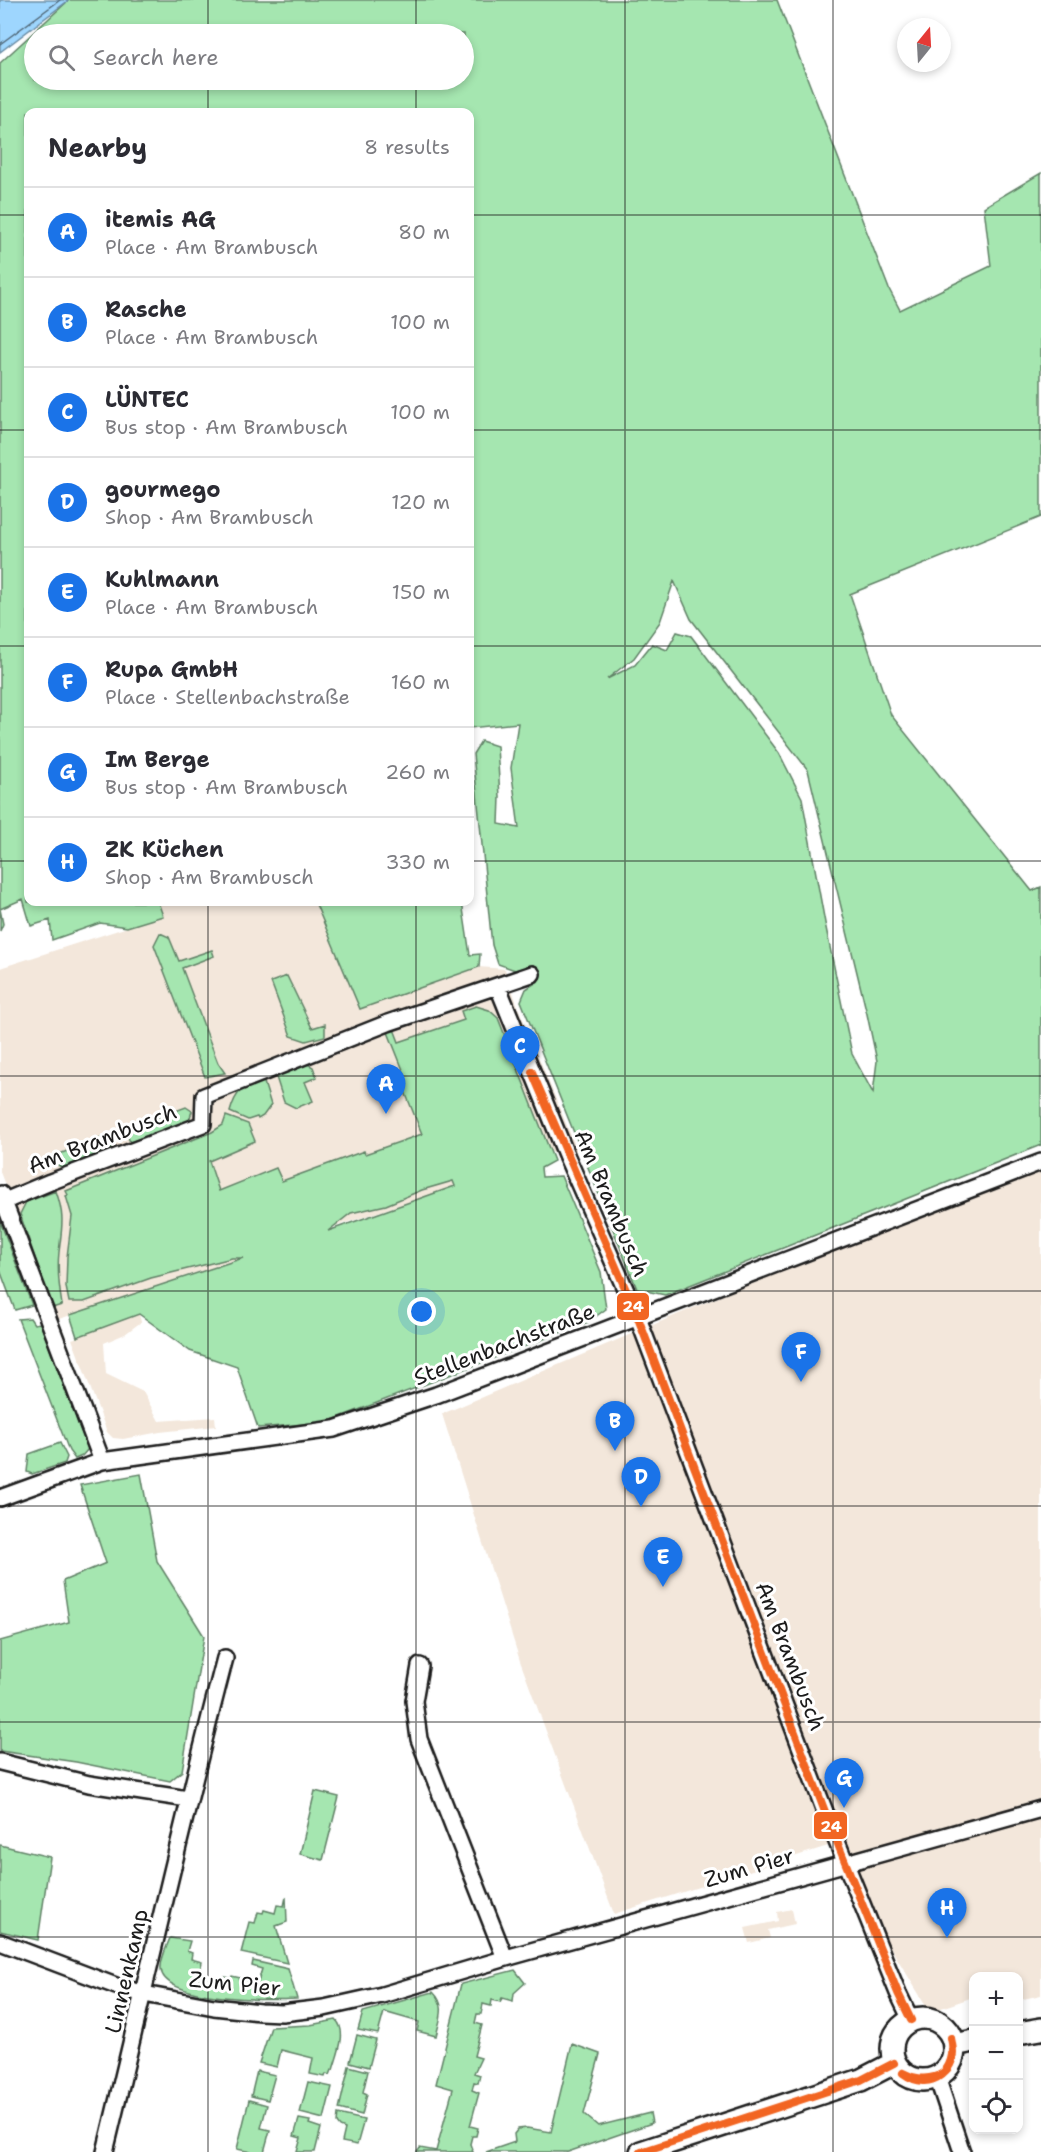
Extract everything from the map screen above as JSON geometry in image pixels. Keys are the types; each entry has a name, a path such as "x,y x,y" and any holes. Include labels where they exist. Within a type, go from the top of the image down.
{"main road":[{"path":"920,2018 938,2022 964,2043 944,2073 928,2080 918,2080 900,2071 894,2063 891,2046 893,2038 903,2024 920,2018"},
{"path":"1023,2032 1041,2029"},
{"path":"641,2152 861,2080 894,2063"}],"street":[{"path":"498,987 532,974"},
{"name":"Am Brambusch","path":"2,1196 50,1182 203,1124 204,1096 388,1023 498,987 567,1157 638,1318 846,1863 911,2020"},
{"name":"Stellenbachstraße","path":"0,1498 102,1461 334,1429 436,1395 1041,1162"},
{"path":"2,1196 102,1461"},
{"name":"Linnenkamp","path":"105,2152 144,1994 188,1799 225,1658"},
{"path":"420,1666 414,1701 419,1739 505,1958"},
{"path":"0,1762 89,1784 188,1799"},
{"name":"Zum Pier","path":"0,1942 116,1986 144,1994 214,2007 282,2013 324,2008 382,1995 505,1958 1041,1809"},
{"path":"937,2077 962,2152"}],"shaded area":[{"path":"159,906 317,906 360,1009 479,967 505,969 521,1015 577,1150 540,1153 456,1186 56,1320 0,1172 0,968 162,916"},
{"path":"1041,1161 1041,1995 1023,1999 1023,1972 969,1972 969,1998 930,2012 828,1846 614,1914 520,1661 442,1414"},
{"path":"139,1314 141,1322 125,1334 104,1343 106,1374 143,1392 159,1421 215,1417 216,1426 160,1432 123,1439 113,1438 107,1432 72,1339"},
{"path":"792,1909 795,1924 768,1930 770,1938 749,1943 745,1928 778,1921 777,1912"}],"green space":[{"path":"69,0 777,0 889,289 900,310 991,266 984,207 1041,173 1041,517 850,594 891,715 1032,891 1041,887 1041,1145 665,1295 637,1289 521,1001 526,989 537,982 530,966 515,970 498,964 492,945 474,752 481,741 497,746 499,824 519,828 511,768 518,723 474,728 474,108 24,108 24,902 23,899 0,909 0,63 24,41 24,90 474,90 474,24 43,24","holes":["674,581 691,619 808,770 877,1061 873,1093 852,1054 802,798 779,753 691,636 677,632 667,650 652,644 635,665 607,679 634,658 660,622"]},
{"path":"25,906 159,906 163,916 127,927 100,923 52,940 50,920 31,926"},
{"path":"317,906 463,906 470,955 480,954 479,967 360,1009"},
{"path":"0,909 3,924 0,931"},
{"path":"160,933 169,937 179,961 212,950 214,956 182,968 218,1063 225,1073 205,1077 154,945"},
{"path":"287,976 312,1028 325,1024 325,1036 306,1041 291,1036 271,982"},
{"path":"476,1006 489,1010 498,1018 554,1161 541,1168 542,1177 561,1176 601,1272 606,1309 588,1322 327,1422 258,1428 237,1367 190,1351 139,1314 77,1337 70,1315 243,1258 232,1258 151,1278 84,1302 69,1302 66,1287 67,1257 72,1216 66,1191 212,1132 223,1125 226,1116 248,1124 255,1141 209,1161 219,1191 276,1168 282,1181 364,1151 365,1154 422,1134 399,1077 405,1075 388,1032 394,1029 399,1042 464,1020 461,1011","holes":["453,1181 455,1186 328,1231 351,1213 386,1205 422,1190"]},
{"path":"306,1063 313,1067 317,1077 305,1082 313,1101 296,1108 284,1102 275,1074"},
{"path":"263,1079 271,1105 263,1116 248,1120 230,1112 241,1090"},
{"path":"186,1107 192,1111 189,1121 130,1142 125,1130"},
{"path":"107,1135 112,1148 62,1168 56,1164 57,1155"},
{"path":"56,1191 62,1215 58,1265 62,1305 52,1308 20,1214 26,1202"},
{"path":"0,1221 32,1305 15,1310 0,1270"},
{"path":"30,1318 34,1324 40,1323 88,1449 82,1456 75,1459 69,1451 18,1319"},
{"path":"60,1443 67,1457 65,1463 32,1474 27,1472 29,1454"},
{"path":"141,1474 157,1561 204,1636 182,1771 170,1781 76,1762 0,1751 0,1641 69,1622 63,1581 106,1563 80,1485"},
{"path":"315,1791 339,1797 323,1860 300,1854"},
{"path":"0,1845 50,1857 38,1940 0,1931"},
{"path":"286,1897 287,1922 276,1926 287,1963 241,1953 249,1922 255,1923 258,1912 263,1913 264,1910 275,1913 277,1905 284,1906"},
{"path":"170,1938 190,1941 187,1951 192,1953 191,1959 202,1962 198,1979 223,1986 225,1977 231,1978 232,1976 258,1982 262,1969 252,1966 253,1961 288,1969 297,1999 221,1997 180,1988 166,1980 161,1969"},
{"path":"515,1970 525,1983 514,1993 513,2001 502,1998 500,2002 492,2000 491,2006 483,2004 481,2014 477,2014 475,2023 482,2025 474,2056 481,2058 474,2073 480,2075 478,2083 474,2082 472,2090 479,2093 470,2126 478,2128 470,2144 473,2152 417,2152 420,2148 436,2151 453,2089 436,2084 461,1984"},
{"path":"433,1992 441,2007 436,2036 417,2031 419,2022 384,2012 378,2034 358,2030 363,2012"},
{"path":"336,2020 341,2037 337,2058 330,2075 326,2074 325,2077 310,2074 313,2058 281,2050 277,2067 259,2063 271,2027 310,2025"},
{"path":"357,2035 376,2040 369,2067 350,2062"},
{"path":"572,2044 600,2054 584,2114 598,2126 650,2113 652,2123 568,2152 486,2152 515,2142 514,2134 518,2129 527,2128 551,2132"},
{"path":"349,2066 368,2071 363,2092 367,2094 362,2115 339,2109"},
{"path":"257,2071 275,2075 268,2100 251,2096"},
{"path":"308,2082 332,2087 324,2119 300,2113"},
{"path":"249,2100 267,2105 261,2128 270,2130 264,2152 237,2149"},
{"path":"338,2114 364,2120 357,2145 342,2142 345,2129 337,2123"},
{"path":"299,2119 310,2121 309,2124 321,2128 315,2152 297,2152 301,2138 294,2136"}],"water":[{"path":"0,0 69,0 37,24 24,24 24,34 0,52"}],"transit line":[{"name":"24","path":"532,1072 638,1318 827,1817 911,2020"},
{"name":"24","path":"903,2073 919,2078 942,2074 951,2062 953,2053 951,2038"},
{"name":"24","path":"903,2073 913,2079 923,2081 933,2080 940,2075 947,2069 951,2060 951,2038"},
{"name":"24","path":"641,2152 861,2080 894,2063"}],"place":[{"name":"LÜNTEC","path":"520,1076"},
{"name":"itemis AG","path":"386,1114"},
{"name":"Rupa GmbH","path":"801,1382"},
{"name":"Rasche","path":"615,1451"},
{"name":"gourmego","path":"641,1507"},
{"name":"Kuhlmann","path":"663,1587"},
{"name":"Im Berge","path":"844,1808"},
{"name":"ZK Küchen","path":"947,1938"}]}
